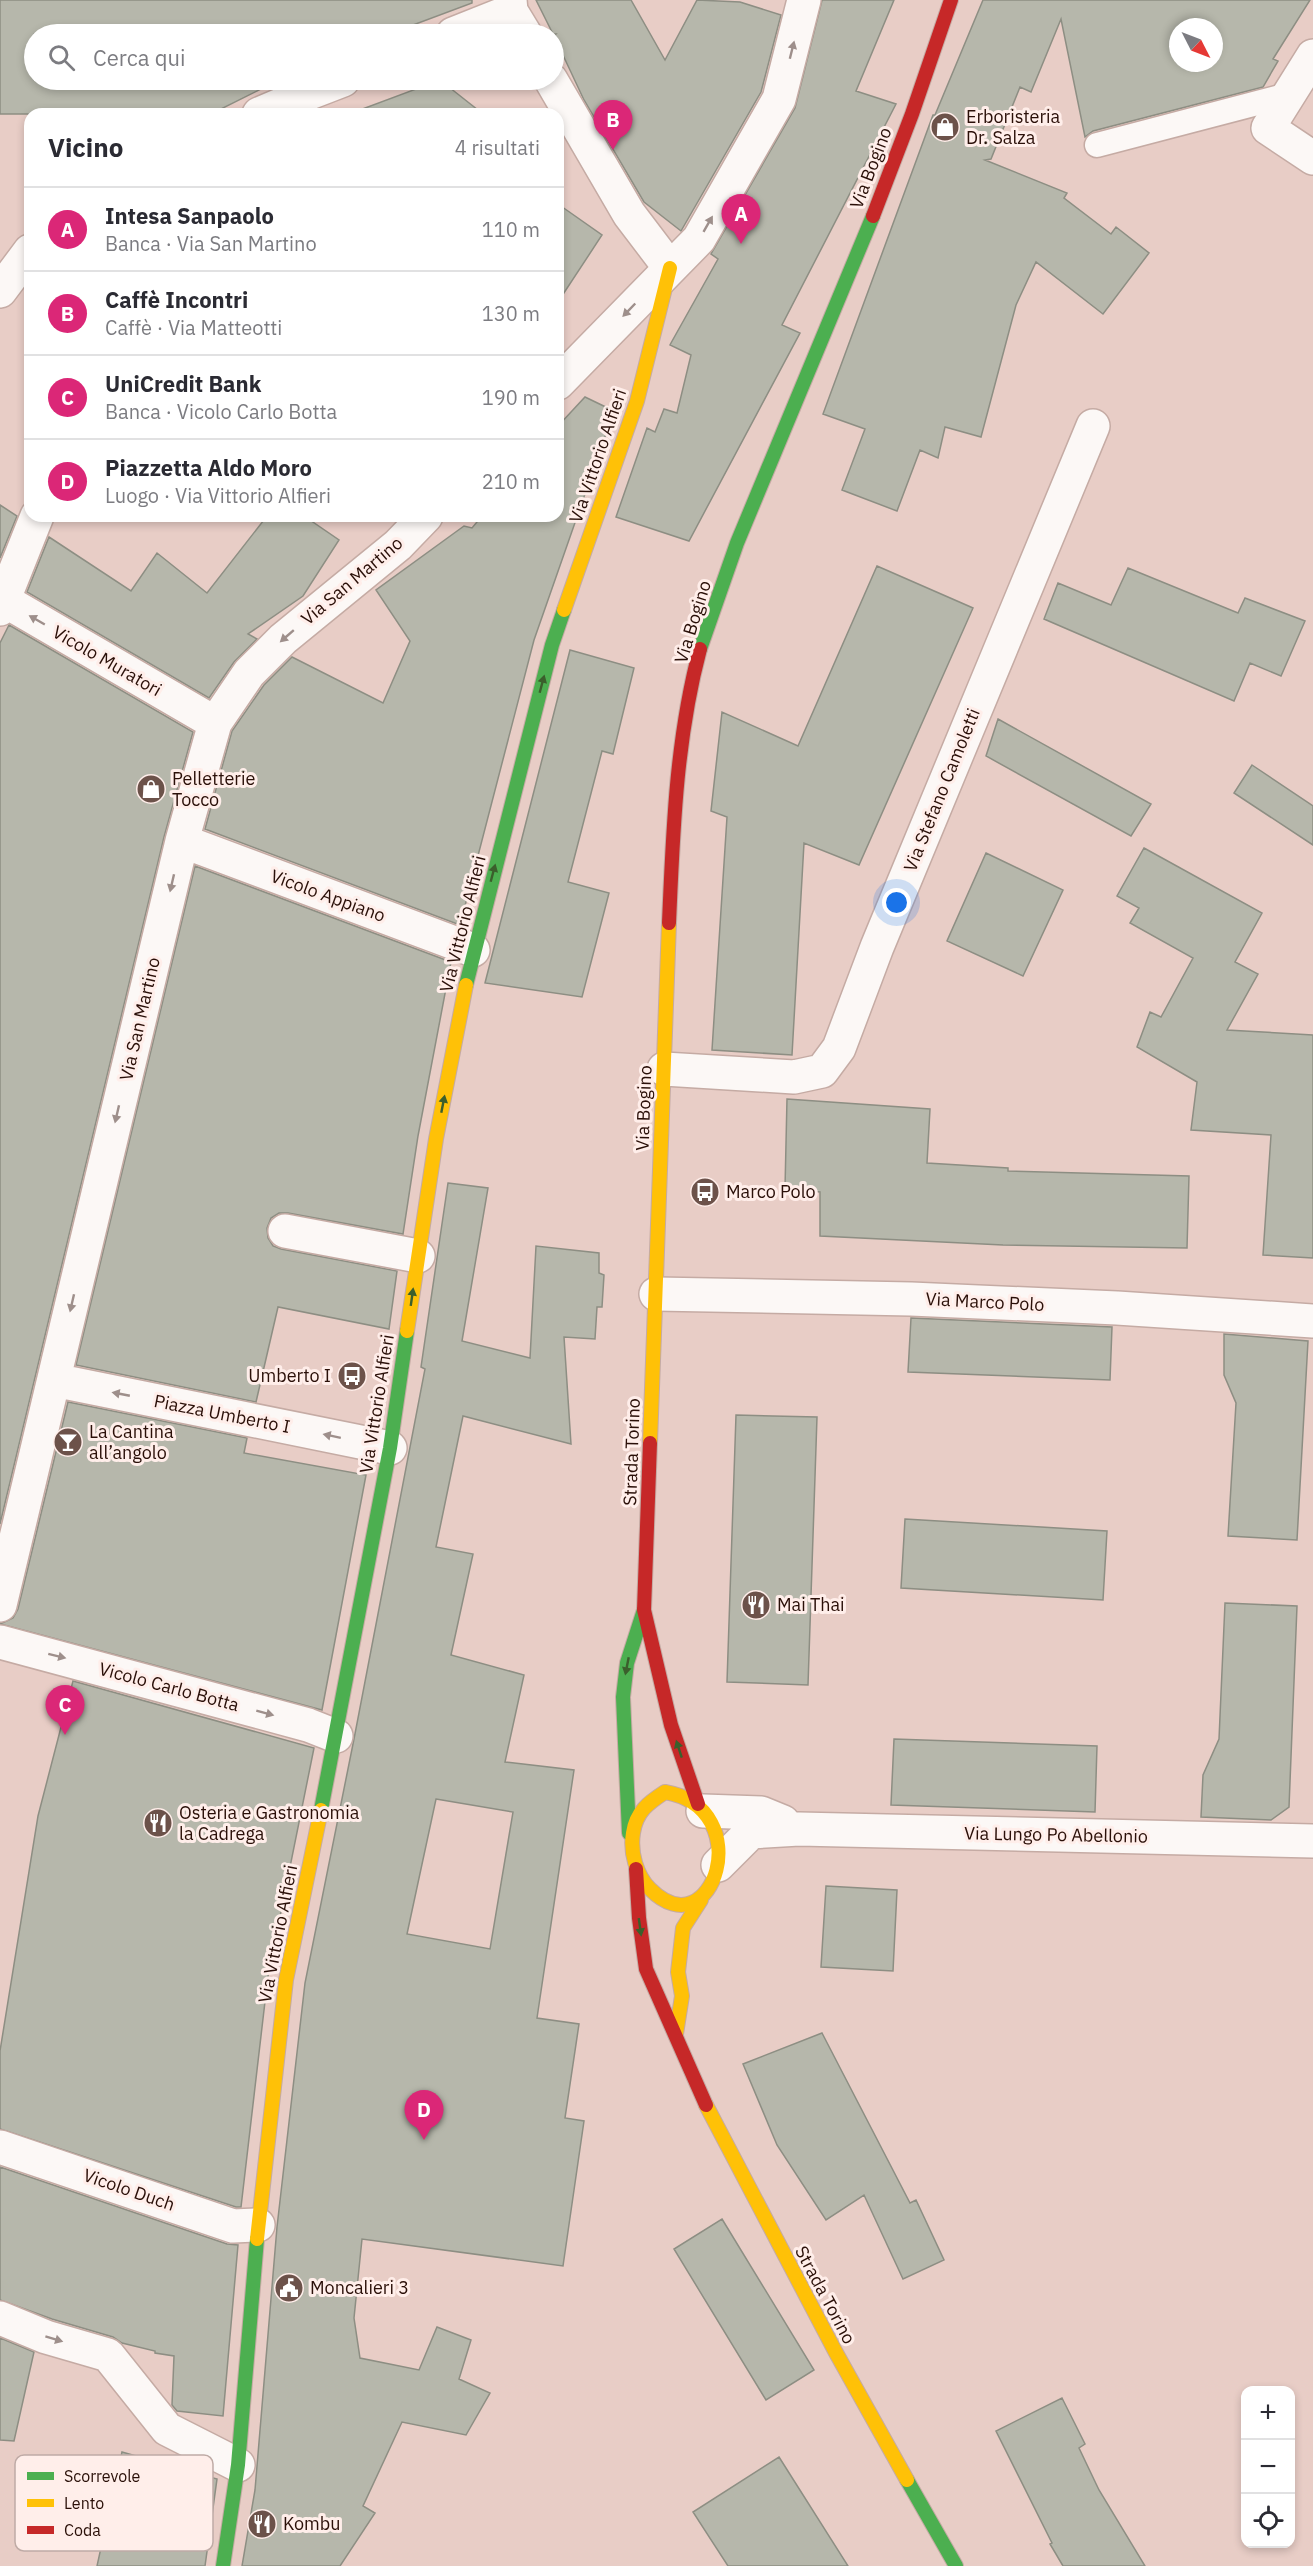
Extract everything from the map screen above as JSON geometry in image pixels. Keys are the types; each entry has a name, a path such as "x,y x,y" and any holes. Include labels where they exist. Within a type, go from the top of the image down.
{"main road":[{"name":"Via Bogino","path":"657,1294 672,850 677,775 687,704 704,641 731,560 893,165 951,0"},
{"name":"Via Vittorio Alfieri","path":"223,2566 238,2465 258,2225 286,1980 336,1736 390,1448 436,1139 473,950 552,645 637,401 670,268"},
{"name":"Strada Torino","path":"657,1294 644,1610 627,1663 623,1697 630,1845 636,1869 639,1918 646,1969 676,2034 695,2085 757,2207 956,2566"},
{"name":"Strada Torino","path":"644,1610 671,1725 701,1807 717,1834 718,1865 714,1883 683,1928 678,1972 682,1996 676,2034"},
{"name":"Strada Torino","path":"630,1845 633,1826 640,1808 651,1797 665,1792 683,1796 701,1807"},
{"name":"Strada Torino","path":"636,1869 646,1884 671,1905 685,1907 701,1900"}],"street":[{"path":"564,377 699,239 779,99 804,0"},
{"path":"486,24 515,15"},
{"path":"1313,56 1268,128 1313,158"},
{"path":"296,106 325,90"},
{"path":"557,90 629,214 670,268"},
{"path":"0,291 24,259"},
{"name":"Via Stefano Camoletti","path":"664,1069 794,1077 822,1071 839,1048 877,947 1093,426"},
{"path":"1,602 34,522"},
{"name":"Via San Martino","path":"0,1605 182,841 215,723 249,673 283,639 398,544 420,522"},
{"name":"Vicolo Muratori","path":"1,602 215,723"},
{"name":"Vicolo Appiano","path":"182,841 473,950"},
{"path":"285,1231 418,1257"},
{"name":"Via Marco Polo","path":"657,1294 922,1299 1117,1308 1313,1321"},
{"name":"Piazza Umberto I","path":"54,1380 390,1448"},
{"name":"Vicolo Carlo Botta","path":"0,1642 308,1725 336,1736"},
{"name":"Via Lungo Po Abellonio","path":"701,1807 761,1813 799,1828"},
{"name":"Via Lungo Po Abellonio","path":"718,1865 751,1832 799,1828 1313,1841"},
{"name":"Vicolo Duch","path":"0,2147 232,2226 258,2225"},
{"path":"0,2318 45,2337 108,2355 167,2429 238,2465"}],"lane":[{"path":"1097,145 1288,95"}],"building":[{"path":"0,0 472,0 472,3 416,24 24,24 24,90 259,90 223,108 24,108 24,114 0,114"},
{"path":"536,0 631,0 665,60 697,0 740,2 781,15 761,92 681,231 644,202 584,100 564,57 564,24 548,24"},
{"path":"822,0 894,0 856,91 896,104 782,325 800,333 689,541 616,517 647,428 655,432 664,409 677,413 691,355 670,345 718,259 711,254 795,108"},
{"path":"983,0 1310,0 1273,59 1278,61 1263,87 1093,131 1085,137 1061,19 1031,92 1020,87 991,159 985,160 1067,193 1064,198 1111,234 1116,227 1149,253 1103,314 1036,262 1016,305 981,437 945,427 938,458 920,450 897,511 842,490 865,429 823,414 933,115 935,115"},
{"path":"413,90 453,90 475,108 365,108"},
{"path":"564,208 602,235 564,293"},
{"path":"585,397 614,411 534,640 460,925 205,829 232,731 264,685 292,657 383,703 410,641 376,590 464,526 472,528 477,522 564,522 564,420"},
{"path":"0,505 17,516 0,558"},
{"path":"262,522 313,522 339,540 303,596 248,634 257,639 234,662 209,698 27,592 49,537 131,591 157,553 207,593"},
{"path":"877,566 973,608 859,865 804,843 792,1055 712,1050 727,817 711,811 722,712 798,746"},
{"path":"1128,568 1238,613 1245,598 1305,621 1281,676 1250,663 1234,701 1044,619 1058,583 1111,605"},
{"path":"9,625 193,732 164,837 0,1524 0,643"},
{"path":"570,650 634,668 613,754 602,751 568,882 609,893 582,997 485,983"},
{"path":"998,719 1151,804 1131,836 986,756"},
{"path":"1252,765 1313,806 1313,845 1234,793"},
{"path":"1144,848 1262,913 1235,962 1258,974 1227,1030 1313,1035 1313,1258 1263,1255 1271,1135 1191,1130 1197,1082 1137,1047 1150,1012 1161,1017 1193,958 1130,923 1139,908 1117,896"},
{"path":"986,853 1063,890 1023,976 947,941"},
{"path":"195,866 451,962 418,1136 403,1234 288,1213 279,1213 271,1218 267,1228 268,1238 273,1246 281,1249 397,1271 389,1329 278,1307 256,1402 76,1365"},
{"path":"787,1099 930,1109 927,1163 1008,1168 1008,1171 1189,1176 1187,1248 1003,1245 820,1236 820,1192 785,1188"},
{"path":"448,1183 488,1188 462,1341 530,1358 536,1246 599,1253 599,1273 604,1275 602,1307 597,1307 595,1339 564,1337 571,1444 463,1416 436,1547 473,1554 451,1655 524,1675 505,1762 574,1770 537,2018 579,2024 565,2118 584,2121 563,2266 362,2239 354,2318 360,2358 419,2370 437,2327 471,2340 459,2379 490,2393 466,2435 402,2422 363,2506 375,2513 340,2566 242,2566 255,2490 277,2227 305,1983 425,1369 421,1367","holes":["436,1799 513,1812 490,1949 407,1934"]},
{"path":"911,1318 1112,1327 1110,1380 908,1372"},
{"path":"1224,1334 1308,1341 1297,1540 1228,1536 1236,1403 1224,1375"},
{"path":"68,1402 247,1438 244,1453 366,1475 322,1710 0,1624 13,1618 18,1609"},
{"path":"736,1415 817,1417 808,1685 727,1682"},
{"path":"905,1519 1107,1531 1103,1600 901,1588"},
{"path":"1225,1603 1297,1606 1289,1807 1271,1820 1201,1817 1203,1775 1219,1739"},
{"path":"73,1681 314,1748 268,1976 241,2207 0,2129 0,2051 38,1816"},
{"path":"894,1739 1097,1746 1095,1812 891,1805"},
{"path":"826,1886 897,1890 893,1971 821,1967"},
{"path":"822,2033 910,2203 916,2200 944,2260 903,2279 864,2195 826,2220 777,2145 743,2064"},
{"path":"0,2167 227,2244 238,2245 223,2416 177,2411 172,2405 174,2356 122,2343 113,2337 52,2319 0,2300"},
{"path":"722,2219 814,2370 766,2400 674,2249"},
{"path":"0,2338 34,2352 14,2441 0,2440"},
{"path":"1062,2398 1085,2444 1079,2448 1099,2490 1145,2566 1063,2566 1050,2544 1052,2543 996,2431"},
{"path":"779,2457 848,2566 728,2566 693,2512"},
{"path":"213,2478 217,2479 213,2508"},
{"path":"100,2551 207,2551 205,2566 97,2566"}],"traffic: fast":[{"path":"700,649 737,543 873,216"},
{"path":"466,985 552,645 564,610"},
{"path":"321,1810 390,1448 407,1331"},
{"path":"629,1833 623,1697 627,1663 644,1610"},
{"path":"223,2566 238,2465 257,2239"},
{"path":"907,2480 956,2566"}],"traffic: slow":[{"path":"564,610 637,401 670,268"},
{"path":"650,1443 669,923"},
{"path":"407,1331 436,1139 466,985"},
{"path":"665,1792 694,1803 711,1823 718,1846 716,1870 707,1890 692,1903 673,1904 650,1889 641,1877 633,1855 632,1840 637,1819 648,1804 665,1792"},
{"path":"257,2239 286,1980 321,1810"},
{"path":"676,2034 682,1996 678,1972 683,1928 701,1900"},
{"path":"706,2105 835,2351 907,2480"}],"traffic: jam":[{"path":"873,216 912,114 951,0"},
{"path":"669,923 677,785 686,717 700,649"},
{"path":"650,1443 644,1610 671,1725 698,1804"},
{"path":"636,1869 639,1918 646,1969 706,2105"}],"place":[{"name":"Erboristeria Dr. Salza","path":"945,127"},
{"name":"Caffè Incontri","path":"613,150"},
{"name":"Intesa Sanpaolo","path":"741,244"},
{"name":"Pelletterie Tocco","path":"151,789"},
{"name":"Marco Polo","path":"705,1192"},
{"name":"Umberto I","path":"352,1376"},
{"name":"La Cantina all’angolo","path":"68,1442"},
{"name":"Mai Thai","path":"756,1605"},
{"name":"UniCredit Bank","path":"65,1735"},
{"name":"Osteria e Gastronomia la Cadrega","path":"158,1823"},
{"name":"Piazzetta Aldo Moro","path":"424,2140"},
{"name":"Moncalieri 3","path":"289,2288"},
{"name":"Kombu","path":"262,2524"}]}
